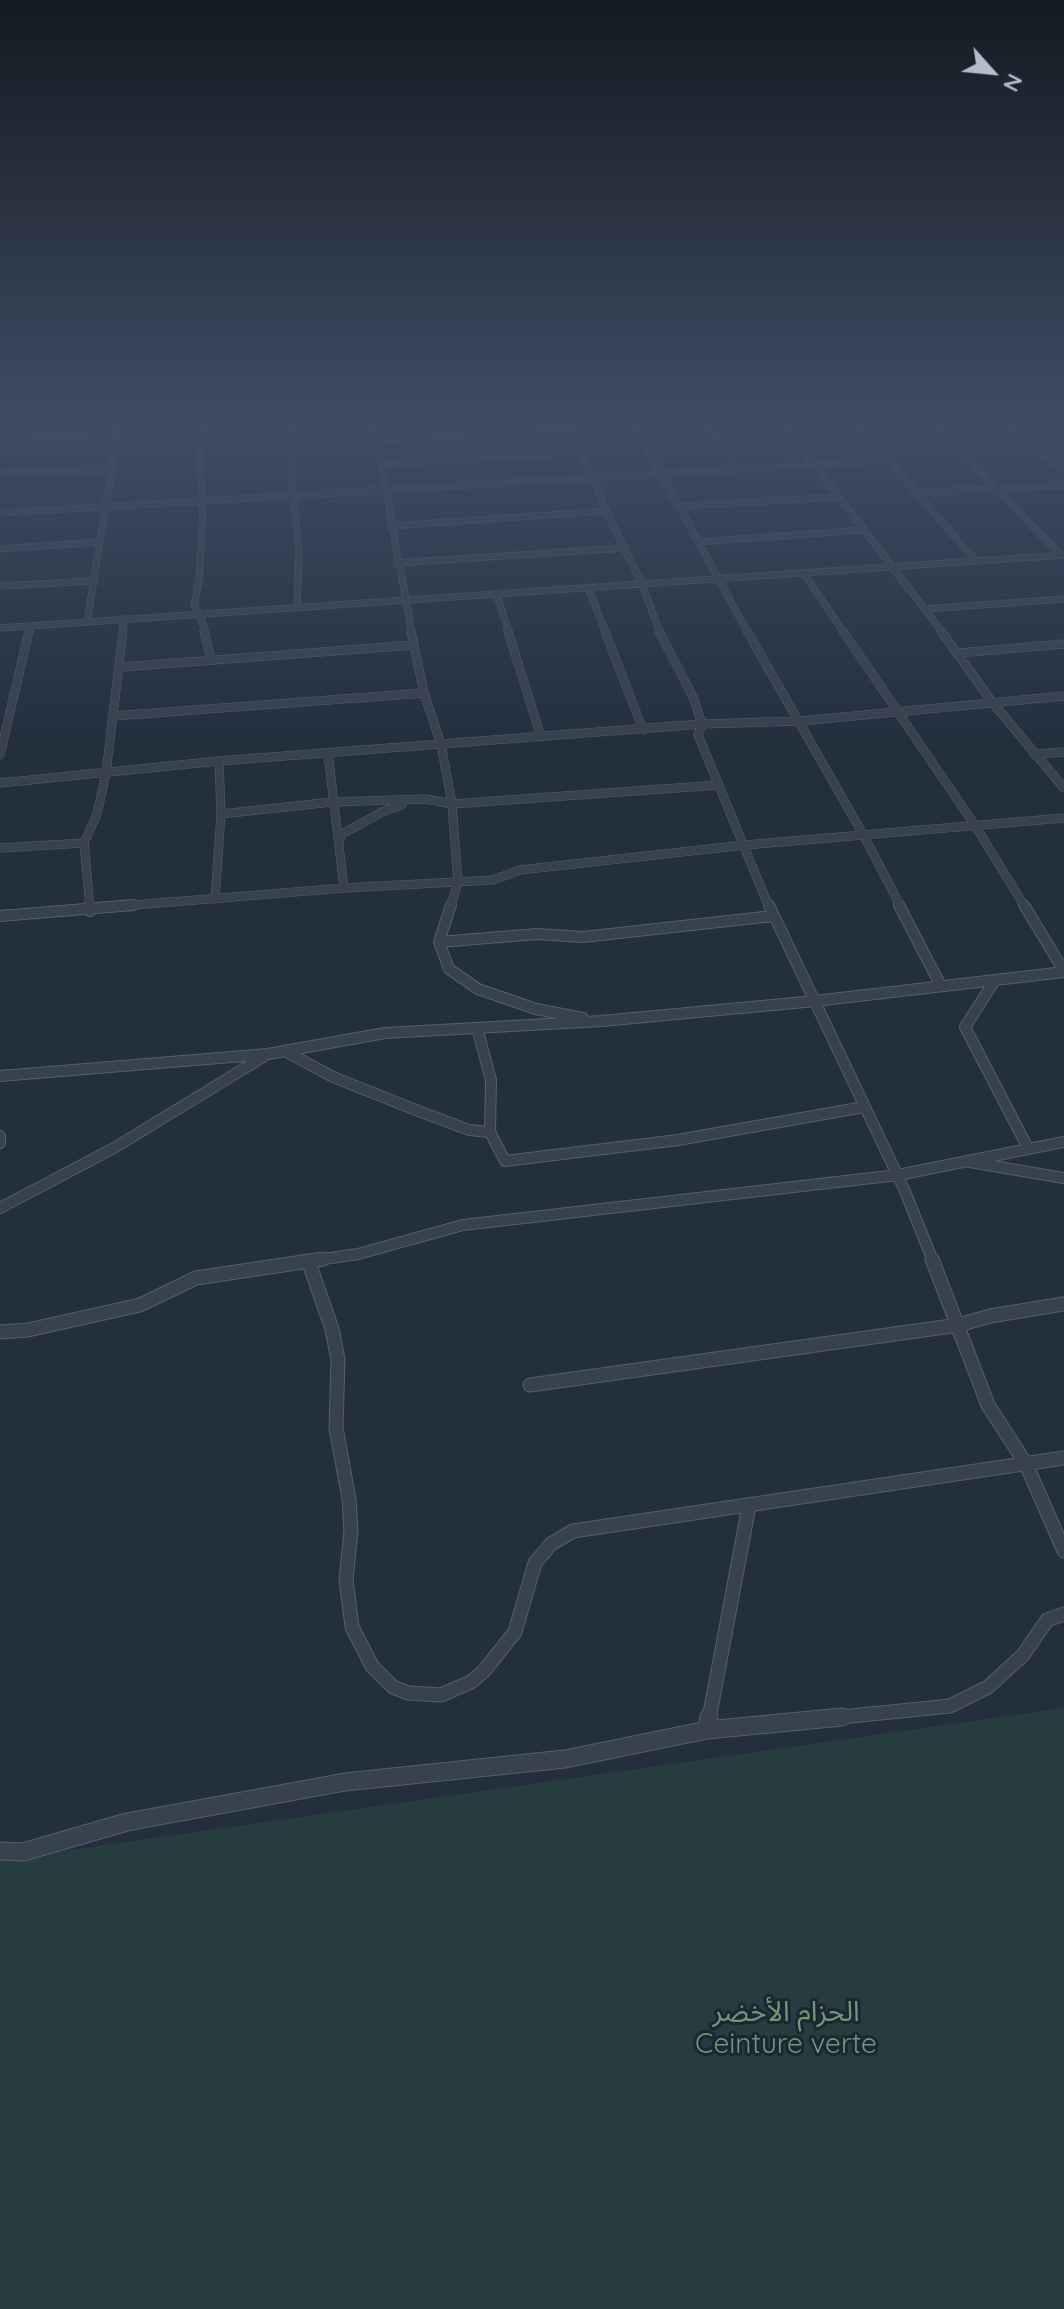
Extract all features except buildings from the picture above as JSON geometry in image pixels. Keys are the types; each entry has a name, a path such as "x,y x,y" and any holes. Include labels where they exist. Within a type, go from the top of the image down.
{"street":[{"path":"87,622 103,528"},
{"path":"201,528 199,580 194,605 200,614 211,660"},
{"path":"296,528 299,553 297,608"},
{"path":"390,528 424,693 441,744 452,804 458,883 439,942 449,969 478,989 536,1009 602,1021"},
{"path":"615,528 642,584 662,640 693,697 702,724 698,735 773,916 898,1175 988,1405 1026,1464 1064,1551"},
{"path":"691,528 864,836 941,986"},
{"path":"946,528 976,561"},
{"path":"1034,528 1062,555"},
{"path":"699,542 864,530 992,702 1064,788"},
{"path":"0,549 100,542"},
{"path":"397,563 625,548"},
{"path":"0,628 1062,555"},
{"path":"0,1076 268,1054 385,1033 602,1021 815,1001 1064,971 976,827 805,575"},
{"path":"0,586 94,581"},
{"path":"588,588 643,730"},
{"path":"497,595 541,737"},
{"path":"924,609 1064,599"},
{"path":"90,911 84,843 97,814 106,773 121,667 124,619"},
{"path":"0,755 3,724 30,626"},
{"path":"958,653 1064,644"},
{"path":"121,667 414,645"},
{"path":"113,716 424,693"},
{"path":"0,783 219,761 702,724 801,721 1064,696"},
{"path":"1034,754 1064,752"},
{"path":"328,753 344,888"},
{"path":"215,899 221,814 219,761"},
{"path":"221,814 332,802 418,800 452,804 719,785"},
{"path":"339,841 342,834 384,811 418,800"},
{"path":"0,916 344,888 493,880 520,870 745,845 1064,818"},
{"path":"0,848 84,843"},
{"path":"439,942 537,934 583,937 773,916"},
{"path":"995,980 965,1027 1028,1148"},
{"path":"477,1028 491,1080 490,1132 505,1161 678,1140 864,1107"},
{"path":"285,1051 333,1077 421,1112 469,1130 490,1132"},
{"path":"0,1208 114,1148 268,1054"},
{"path":"0,1136 0,1143"},
{"path":"0,1332 28,1330 140,1305 196,1278 358,1254 463,1225 898,1175 1064,1142"},
{"path":"962,1161 1064,1178"},
{"path":"309,1263 332,1329 338,1360 336,1428 350,1514 346,1580 349,1613 363,1654 393,1687 416,1695 441,1695 471,1682 484,1671 515,1632 535,1563 561,1537 585,1527 749,1506 1064,1458"},
{"path":"530,1385 959,1325 990,1316 1064,1304"},
{"path":"707,1730 749,1506"},
{"path":"0,1851 23,1852 127,1822 345,1782 565,1759 707,1730 950,1706 988,1687 1023,1655 1047,1620 1064,1614"}],"green space":[{"name":"الحزام الأخضر Ceinture verte","path":"1064,1708 1064,2309 0,2309 0,1860"}]}
